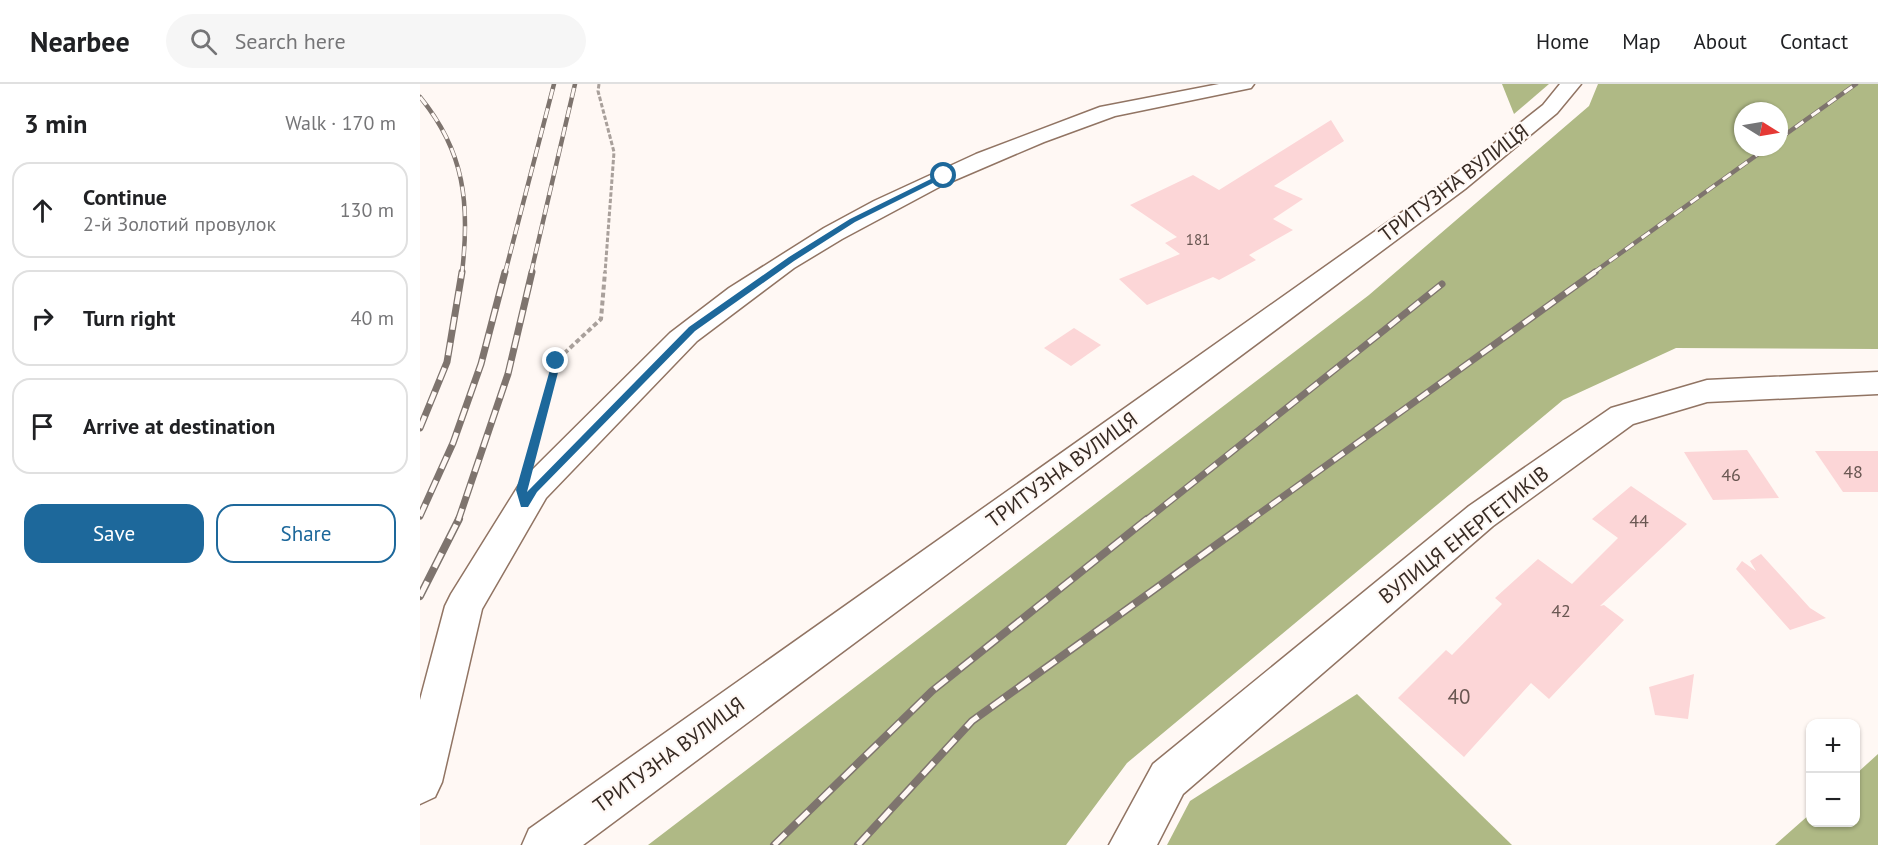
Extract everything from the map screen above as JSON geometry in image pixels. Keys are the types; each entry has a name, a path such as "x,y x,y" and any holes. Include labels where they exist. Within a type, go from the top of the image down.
{"street":[{"path":"420,782 464,606 534,489 692,329 791,259 852,221 944,176 1090,117 1151,101 1227,89 1244,84"},
{"name":"ТРИТУЗНА ВУЛИЦЯ","path":"545,845 1457,184 1550,109 1571,84"},
{"name":"ВУЛИЦЯ ЕНЕРГЕТИКІВ","path":"1132,845 1168,779 1481,516 1622,416 1707,391 1878,383"}],"path":[{"path":"533,447 556,361 600,319 614,152 597,91 599,84"}],"green space":[{"path":"1502,84 1549,84 1514,114"},
{"path":"1598,84 1878,84 1878,349 1676,348 1563,400 1127,763 1066,845 648,845 1369,295 1589,106"},
{"path":"1357,694 1512,845 1167,845 1190,801"},
{"path":"1878,754 1878,845 1775,845 1806,818 1806,827 1860,827 1860,770"}],"building":[{"path":"1331,120 1344,141 1274,186 1303,199 1273,219 1293,230 1249,255 1256,260 1219,280 1213,277 1147,305 1119,279 1180,254 1165,243 1177,237 1130,205 1193,175 1219,190"},
{"path":"1074,328 1101,345 1071,366 1044,348"},
{"path":"1747,450 1779,498 1713,500 1684,452"},
{"path":"1815,451 1878,451 1878,492 1843,492"},
{"path":"1631,486 1687,524 1600,606 1604,605 1624,620 1549,699 1531,683 1464,757 1398,698 1446,650 1452,655 1502,604 1495,598 1538,559 1572,584 1618,538 1592,519"},
{"path":"1761,554 1810,608 1826,618 1790,630 1736,569 1742,561 1756,571 1750,561"},
{"path":"1694,674 1688,719 1655,715 1649,687"}],"railway":[{"path":"505,273 554,84"},
{"path":"531,273 575,84"},
{"path":"1788,133 1856,84"},
{"path":"420,97 447,138 461,180 465,224 462,273"},
{"path":"1593,273 1756,156"},
{"path":"420,428 447,362 462,272"},
{"path":"420,516 453,443 481,364 505,272"},
{"path":"458,521 508,374 532,272"},
{"path":"1249,521 1595,272"},
{"path":"1145,521 1442,284"},
{"path":"774,845 932,691 1147,519"},
{"path":"858,845 972,721 1252,519"},
{"path":"420,596 458,521"}],"route":[{"path":"556,361 521,490 525,504 534,489 692,329 791,259 852,221 944,176"}]}
